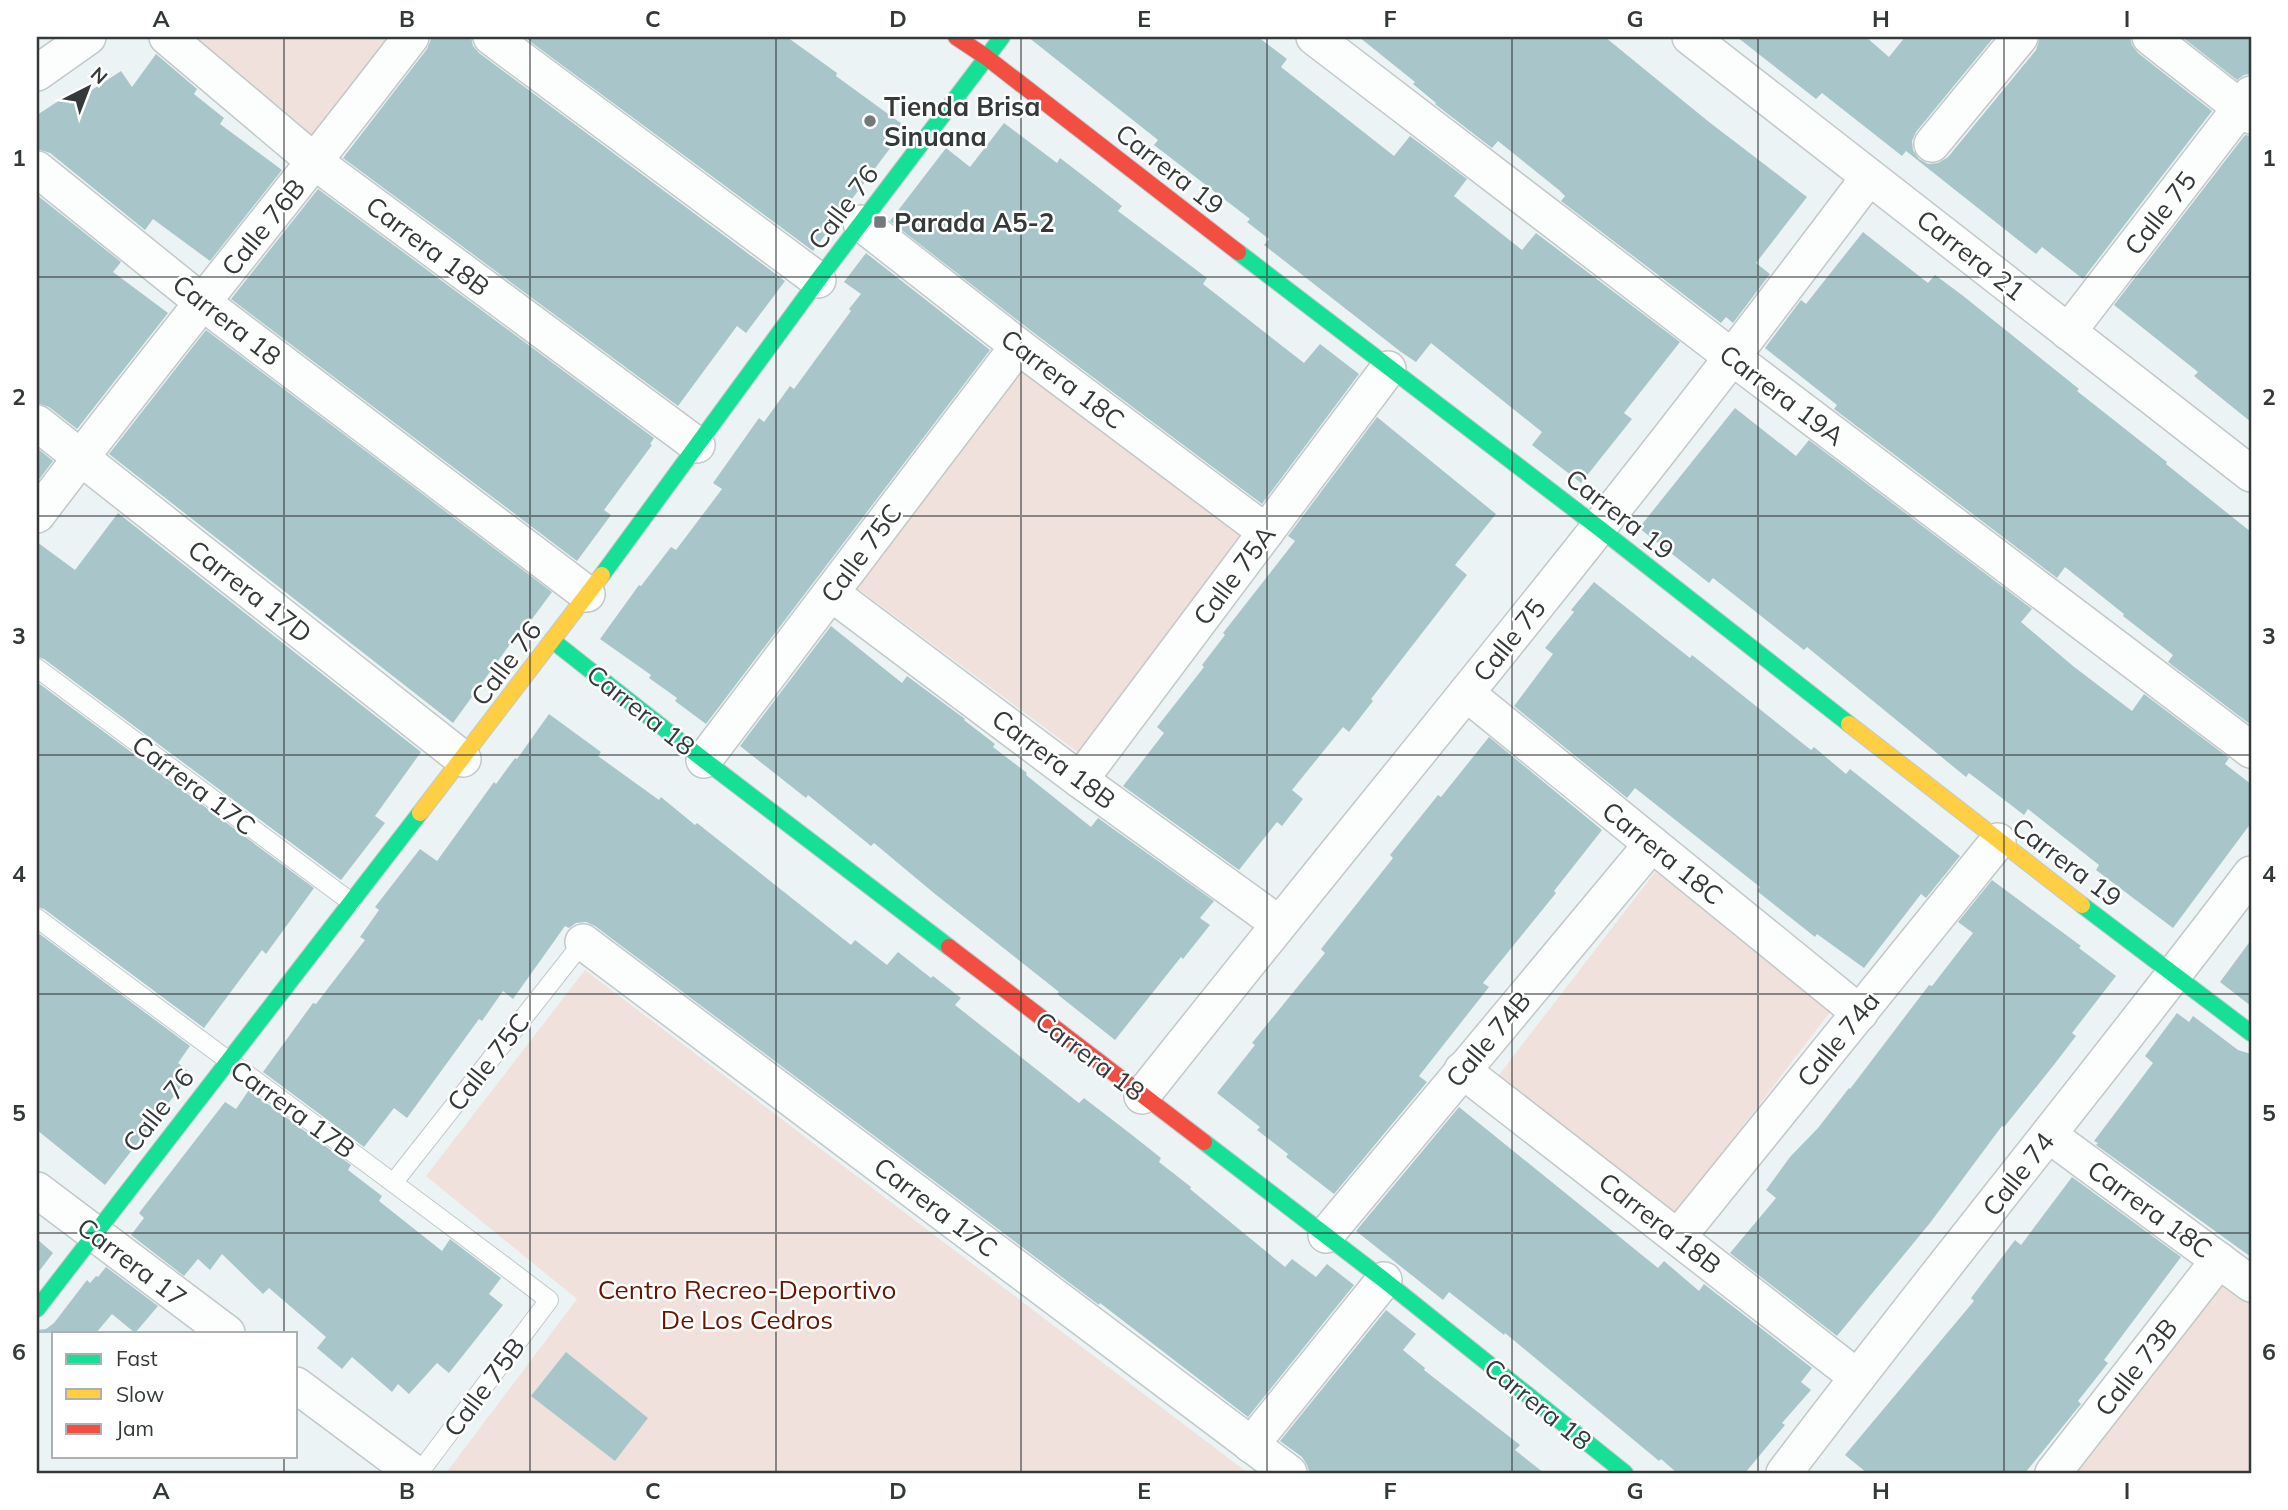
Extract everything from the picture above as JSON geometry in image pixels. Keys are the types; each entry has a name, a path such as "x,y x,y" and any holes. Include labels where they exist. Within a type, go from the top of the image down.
{"street":[{"path":"37,73 88,37"},
{"name":"Carrera 18B","path":"167,37 316,162 697,445"},
{"name":"Calle 76B","path":"37,515 202,302 316,162 411,37"},
{"path":"491,37 818,280"},
{"name":"Carrera 19","path":"956,37 986,57 1388,369 1599,528 1998,841 2251,1033"},
{"name":"Calle 76","path":"37,1309 553,642 818,280 1002,37"},
{"name":"Carrera 19A","path":"1314,37 2251,750"},
{"name":"Carrera 21","path":"1690,37 2251,474"},
{"path":"1932,145 2020,37"},
{"path":"2150,37 2248,106"},
{"name":"Calle 75","path":"2068,332 2248,106"},
{"name":"Carrera 18","path":"37,169 202,302 587,594"},
{"name":"Calle 75","path":"1142,1096 1278,923 1599,528 1869,177"},
{"name":"Carrera 18C","path":"861,223 1018,346 1266,533"},
{"name":"Calle 75C","path":"704,760 1018,346"},
{"name":"Calle 75A","path":"1080,780 1388,369"},
{"name":"Carrera 17D","path":"37,424 463,759"},
{"name":"Carrera 18B","path":"831,593 1080,780 1278,923"},
{"name":"Carrera 18","path":"553,642 1326,1235 1625,1473"},
{"name":"Carrera 18C","path":"1466,693 1860,1013"},
{"name":"Calle 74a","path":"1678,1237 1998,841"},
{"name":"Calle 74B","path":"1326,1235 1652,844"},
{"name":"Calle 74","path":"1784,1473 2251,874"},
{"name":"Carrera 17C","path":"583,942 1289,1473"},
{"name":"Carrera 18B","path":"1462,1070 1857,1377"},
{"name":"Carrera 18C","path":"2049,1135 2251,1284"},
{"name":"Carrera 17","path":"37,1190 226,1332"},
{"name":"Calle 73B","path":"2053,1473 2219,1260"},
{"path":"1251,1445 1384,1280"},
{"path":"298,1386 414,1473"}],"lane":[{"name":"Carrera 17C","path":"37,668 351,902"},
{"name":"Carrera 17B","path":"37,918 549,1300"},
{"name":"Calle 75C","path":"394,1182 583,942"},
{"name":"Calle 75B","path":"419,1473 549,1300"}],"green space":[{"path":"194,37 387,37 312,138"},
{"path":"1019,369 1241,534 1079,753 857,588"},
{"path":"1659,867 1837,1003 1673,1217 1495,1080"},
{"name":"Centro Recreo-Deportivo De Los Cedros","path":"585,970 1248,1473 446,1473 577,1299 426,1176"},
{"path":"2216,1274 2251,1301 2251,1473 2064,1473"}],"building":[{"path":"432,37 471,37 473,46 479,53 785,281 746,333 737,326 678,406 343,158 427,49"},
{"path":"524,37 787,37 906,127 813,251"},
{"path":"1028,37 1258,37 1287,59 1281,67 1394,156 1410,136 1467,179 1454,196 1522,250 1536,233 1680,342 1624,413 1632,419 1581,483 1532,445 1542,432 1431,343 1416,362 1401,352 1264,245 1269,239 1247,222 1250,219 1154,145 1158,140"},
{"path":"1359,37 1605,37 1807,197 1756,263 1770,274 1733,323 1726,317 1721,323 1561,201 1565,196 1559,190 1498,141 1492,148 1435,104 1413,84 1415,82"},
{"path":"1737,37 1866,37 1889,57 1905,37 1994,37 1916,132 1912,141 1913,150 1919,159 1928,164 1938,163 1948,157 2036,50 2040,37 2130,37 2138,53 2212,111 2083,279 2042,247 2036,254 1906,151 1902,156 1822,93 1816,99"},
{"path":"2182,37 2251,37 2251,74 2237,80"},
{"path":"156,54 197,89 194,94 224,118 220,124 282,170 210,261 153,219 145,230 50,153 37,149 37,115 66,96 70,104 121,71 132,87"},
{"path":"1004,123 1057,163 1060,158 1122,206 1118,211 1207,278 1203,284 1304,363 1320,344 1359,374 1262,504 890,221 946,148 970,167"},
{"path":"2245,135 2251,136 2251,422 2194,376 2198,372 2114,305"},
{"path":"318,189 654,438 650,444 652,445 604,510 611,515 577,561 231,299"},
{"path":"37,195 121,262 113,272 168,313 77,429 49,407 37,403"},
{"path":"1863,232 1928,283 1935,275 1962,295 2251,532 2251,725 2168,662 2173,655 2065,567 2057,578 1834,409 1837,405 1765,348 1801,300 1806,304"},
{"path":"866,253 990,350 706,724 649,678 651,675 600,639 639,585 641,586 671,547 676,550 722,489 713,483 759,418 764,422 790,386 794,389 851,311 849,309 861,294 844,282"},
{"path":"206,330 552,592 515,642 513,640 453,723 109,454"},
{"path":"1735,408 1796,456 1809,440 2032,609 2021,622 2073,666 2132,711 2144,694 2229,758 2225,764 2251,784 2251,823 2173,928 2096,870 2099,865 2028,809 2024,815 1969,773 1966,777 1807,647 1804,650 1713,578 1709,583 1639,528"},
{"path":"1377,417 1496,514 1455,565 1467,575 1371,699 1373,701 1349,732 1343,727 1292,790 1303,799 1282,826 1277,822 1239,870 1123,786 1164,733 1157,727 1204,667 1202,665 1225,635 1223,633 1295,541 1288,536"},
{"path":"37,448 53,461 37,482"},
{"path":"118,513 421,752 375,816 385,823 341,880 44,659 37,657 37,542 75,570"},
{"path":"1594,582 1690,658 1692,655 1811,750 1814,747 1846,774 1850,769 1960,856 1926,898 1921,894 1864,968 1817,934 1815,937 1757,891 1760,887 1635,788 1627,798 1514,706 1553,654 1545,648"},
{"path":"831,626 902,683 907,676 965,719 995,744 993,747 1091,827 1098,818 1214,901 1200,918 1210,925 1115,1040 874,843 871,846 808,795 806,798 740,746"},
{"path":"37,682 314,888 266,954 262,950 204,1028 44,909 37,907"},
{"path":"549,714 601,752 598,756 659,800 661,797 695,825 697,823 851,945 855,940 887,965 898,952 931,978 933,976 961,998 955,1005 1079,1103 1084,1098 1161,1158 1159,1162 1285,1267 1292,1259 1316,1277 1327,1264 1354,1285 1248,1417 1100,1303 1099,1305 595,926 586,922 576,923 569,928 565,926 513,999 503,991 482,1021 479,1019 407,1118 394,1108 364,1147 263,1072 313,1003 316,1004 365,940 360,937 379,910 375,907 420,849 437,861 494,782 496,784 515,758 517,759"},
{"path":"1489,737 1602,830 1554,891 1556,893 1483,983 1489,987 1419,1076 1427,1082 1334,1194 1286,1157 1288,1154 1257,1130 1260,1127 1217,1093 1255,1045 1252,1043 1325,953 1321,949 1393,858 1390,855"},
{"path":"1992,880 2081,946 2079,948 2116,976 2072,1033 2076,1036 2053,1066 2004,1127 2002,1126 1930,1223 1837,1336 1730,1253 1776,1198 1766,1190 1790,1157 1850,1089 1929,985 1932,986 1973,933 1958,922"},
{"path":"37,932 190,1046 178,1063 191,1074 105,1185 37,1130"},
{"path":"2251,940 2251,1006 2220,982"},
{"path":"2177,1013 2189,1022 2193,1016 2238,1050 2251,1054 2251,1257 2094,1141 2153,1063 2145,1056"},
{"path":"249,1090 351,1165 348,1170 382,1196 379,1201 442,1251 450,1239 501,1278 489,1294 503,1305 449,1373 437,1363 409,1394 398,1384 392,1392 352,1357 342,1369 317,1348 326,1337 269,1288 263,1294 222,1254 210,1270 198,1259 184,1276 131,1235 144,1218 139,1213 225,1102 236,1109"},
{"path":"1459,1107 1658,1268 1664,1261 1699,1291 1704,1284 1812,1368 1801,1382 1811,1390 1782,1423 1785,1425 1745,1473 1677,1473 1505,1333 1504,1335 1449,1292 1443,1300 1356,1231"},
{"path":"2072,1177 2181,1257 2104,1360 2108,1363 2078,1401 2081,1404 2025,1473 1867,1473 1845,1455 1974,1301 1971,1298 2015,1240 2021,1245"},
{"path":"37,1239 53,1253 37,1274"},
{"path":"106,1267 158,1306 136,1332 112,1314 97,1332 37,1333 37,1330 46,1329 54,1323 87,1280 90,1283"},
{"path":"1386,1310 1416,1334 1403,1350 1425,1368 1424,1370 1520,1445 1515,1450 1544,1473 1309,1471 1302,1457 1280,1441"},
{"path":"566,1352 648,1418 615,1461 531,1396"}],"traffic: fast":[{"path":"602,575 818,280 1002,37"},
{"path":"1238,252 1599,528 1849,724"},
{"path":"553,641 949,947"},
{"path":"37,1309 420,813"},
{"path":"2082,905 2251,1033"},
{"path":"1204,1142 1384,1280 1625,1473"}],"traffic: slow":[{"path":"420,813 602,575"},
{"path":"1849,724 2082,905"}],"traffic: jam":[{"path":"956,37 986,57 1238,252"},
{"path":"949,947 1204,1142"}],"place":[{"name":"Tienda Brisa Sinuana","path":"870,121"},
{"name":"Parada A5-2","path":"880,222"}]}
